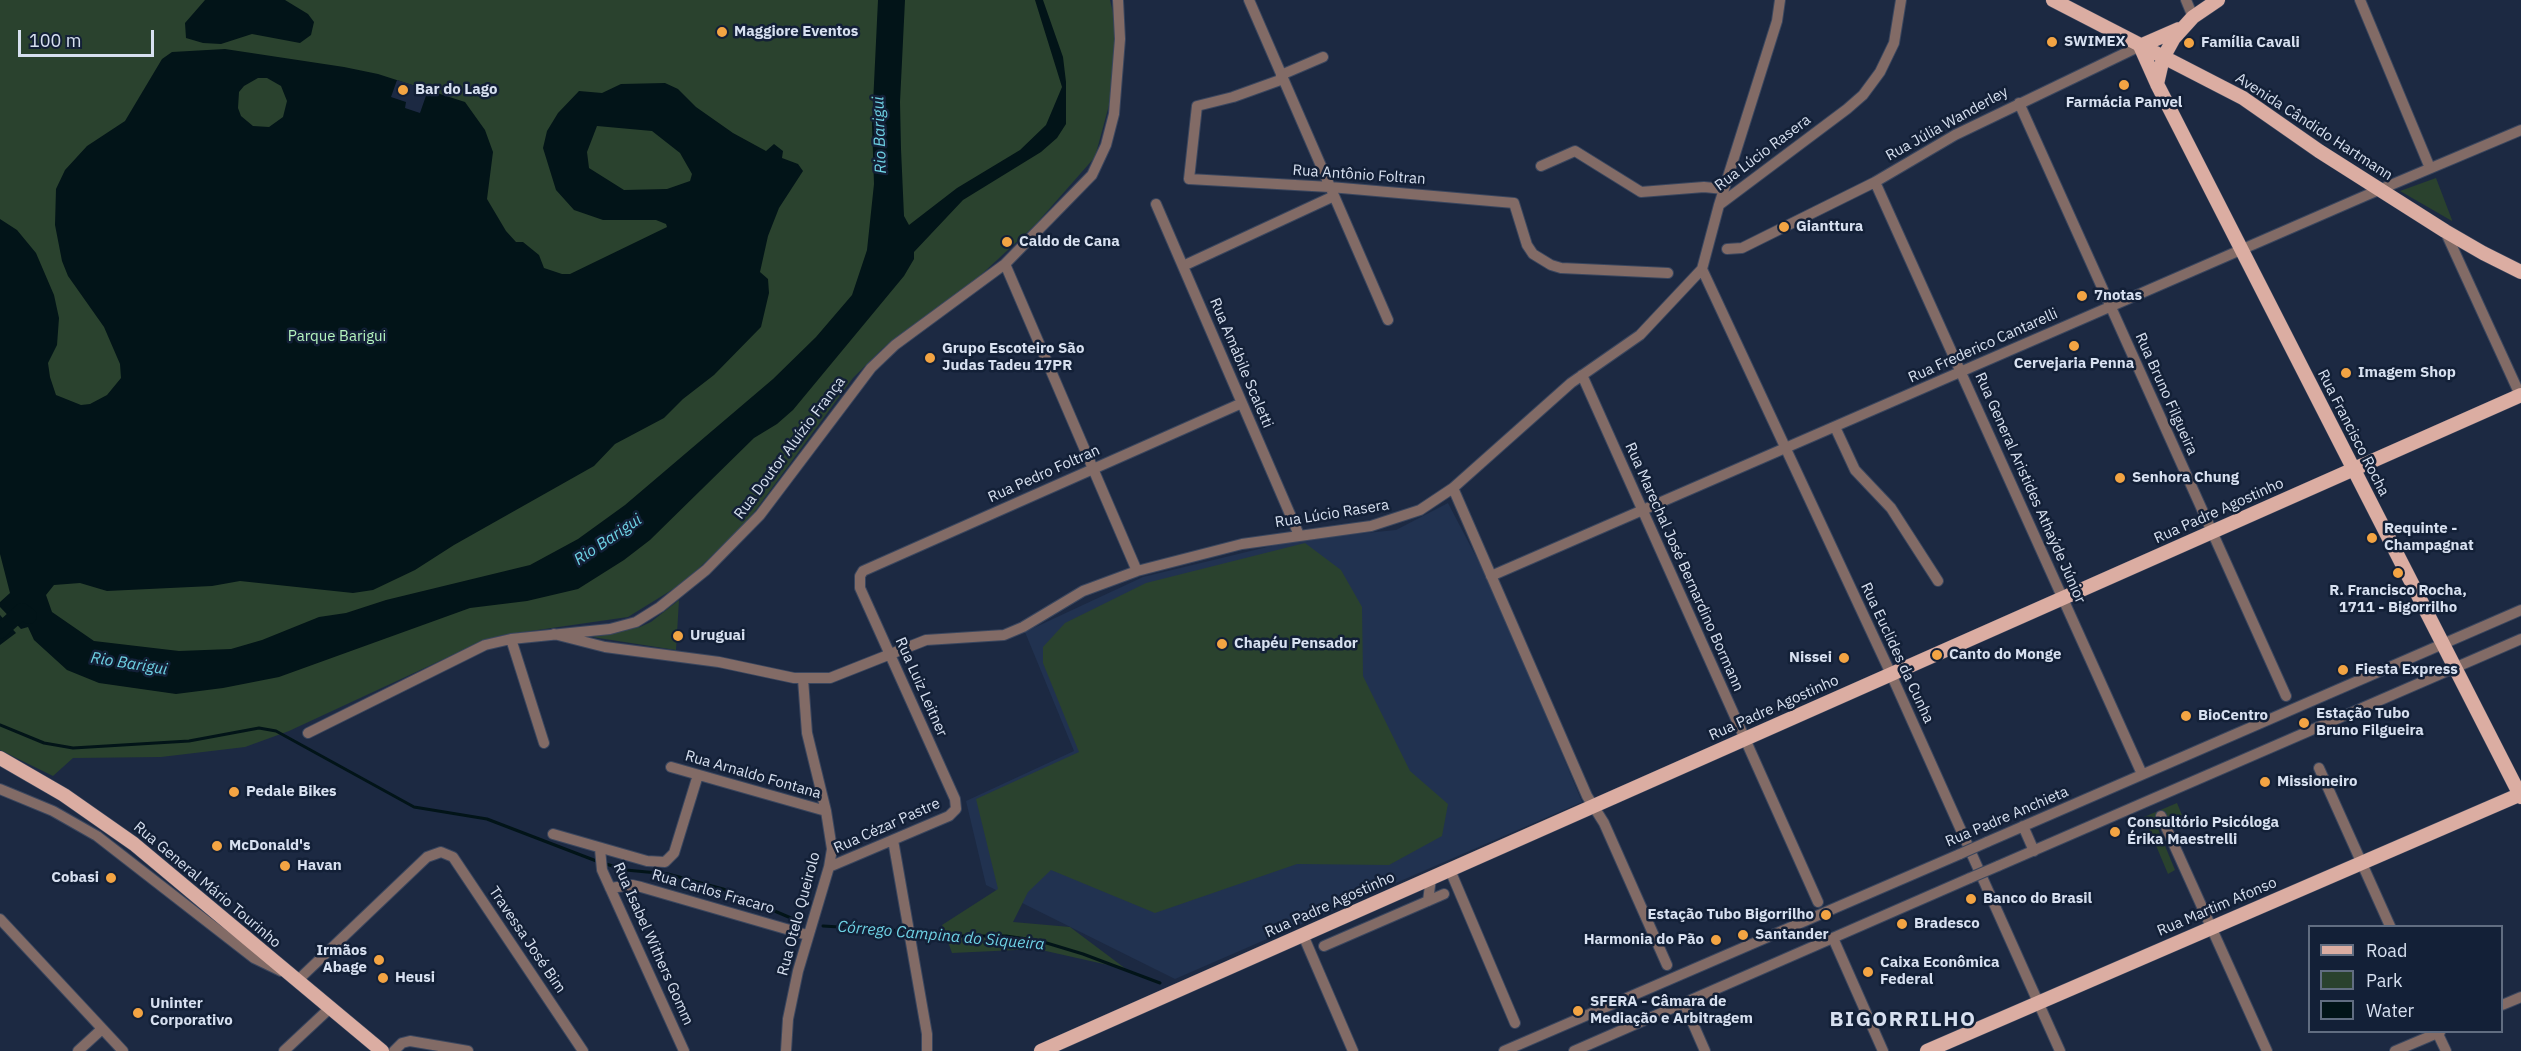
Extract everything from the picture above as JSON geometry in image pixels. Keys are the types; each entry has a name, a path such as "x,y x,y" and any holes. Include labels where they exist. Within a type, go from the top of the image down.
{"main road":[{"name":"Avenida Cândido Hartmann","path":"2053,0 2243,98 2310,146 2445,231 2483,254 2521,272"},
{"name":"Rua Júlia Wanderley","path":"2163,57 2182,27 2193,16 2218,0"},
{"name":"Rua Júlia Wanderley","path":"2140,46 2182,27"},
{"name":"Rua Francisco Rocha","path":"2140,46 2241,250 2521,795"},
{"path":"2157,84 2163,57"},
{"name":"Rua Padre Agostinho","path":"1044,1050 2521,396"},
{"name":"Rua General Mário Tourinho","path":"0,758 54,788 125,838 382,1051"},
{"name":"Rua Martim Afonso","path":"1927,1051 2521,795"}],"street":[{"name":"Rua Doutor Aluízio França","path":"308,733 474,650 511,639 610,629 636,622 691,583 729,549 760,516 859,382 878,361 895,345 1005,264 1083,186 1100,161 1111,128 1120,39 1118,0"},
{"path":"1249,0 1388,320"},
{"path":"1719,205 1777,21 1780,0"},
{"name":"Rua Lúcio Rasera","path":"554,634 604,648 719,662 802,679 819,680 841,675 938,637 1004,635 1083,591 1137,571 1242,544 1388,522 1420,510 1453,488 1556,394 1640,335 1702,269 1719,205 1863,95 1880,72 1894,43 1901,0"},
{"path":"2186,0 2193,16"},
{"path":"2360,0 2430,168"},
{"name":"Rua Júlia Wanderley","path":"1727,249 1742,248 1875,182 1955,135 2140,46"},
{"path":"1282,77 1323,57"},
{"name":"Rua Antônio Foltran","path":"1282,77 1233,97 1197,106 1189,179 1514,203 1527,245 1542,261 1562,268 1668,273"},
{"name":"Rua Bruno Filgueira","path":"2019,103 2286,696"},
{"name":"Rua Frederico Cantarelli","path":"1491,576 2379,189 2521,130"},
{"path":"1541,166 1575,151 1641,192 1704,187 1724,189"},
{"name":"Rua General Aristides Athaýde Júnior","path":"1875,182 2142,774"},
{"path":"1183,266 1332,191"},
{"name":"Rua Amábile Scaletti","path":"1156,204 1299,535"},
{"path":"2445,231 2521,396"},
{"path":"1005,264 1137,571"},
{"name":"Rua Euclides da Cunha","path":"1702,269 1891,674 2060,1051"},
{"name":"Rua Marechal José Bernardino Bormann","path":"1582,375 1818,902"},
{"name":"Rua Pedro Foltran","path":"860,576 868,567 1242,404"},
{"path":"1834,427 1856,470 1891,508 1938,581"},
{"path":"1453,488 1593,806 1604,824 1667,965"},
{"name":"Rua Luiz Leitner","path":"860,576 860,588 955,799 956,809"},
{"name":"Rua Padre Anchieta","path":"1504,1051 2521,610"},
{"path":"511,639 544,743"},
{"path":"1574,1051 2521,639"},
{"name":"Rua Otelo Queirolo","path":"786,1051 793,993 807,935 829,867 832,840 807,733 802,679"},
{"name":"Rua Arnaldo Fontana","path":"671,767 826,811"},
{"path":"2319,768 2389,925"},
{"name":"Rua Carlos Fracaro","path":"553,834 600,852 647,861 666,862 674,853 698,775"},
{"path":"0,789 53,811 97,836 254,958 293,978"},
{"name":"Rua Cézar Pastre","path":"829,867 949,816 956,809"},
{"path":"2161,816 2267,1051"},
{"path":"2023,826 2034,851"},
{"path":"893,840 927,1034 927,1051"},
{"name":"Travessa José Bim","path":"293,978 427,857 441,852 453,857 583,1051"},
{"name":"Rua Isabel Withers Gomm","path":"600,852 602,870 684,1051"},
{"path":"1450,870 1515,1023"},
{"path":"1428,901 1431,878"},
{"name":"Rua Carlos Fracaro","path":"610,888 632,885 641,887 807,935"},
{"path":"1324,946 1444,894"},
{"path":"2,924 123,1051"},
{"path":"1317,928 1340,939"},
{"path":"1303,935 1353,1051"},
{"path":"1833,938 1883,1051"},
{"path":"2503,1005 2521,997"},
{"path":"1684,1003 1705,1051"},
{"path":"284,1051 330,1008"},
{"path":"78,1051 102,1029"},
{"path":"2396,1051 2437,1033"},
{"path":"2439,1033 2446,1051"},
{"path":"394,1051 402,1043 410,1041 468,1051"}],"shaded area":[{"path":"1448,503 1494,591 1582,802 1175,979 986,885 966,801 1074,751 1025,632 1143,577 1296,540 1396,530"}],"green space":[{"name":"Parque Barigui","path":"0,0 1110,0 1115,21 1112,94 1095,157 1036,224 970,285 882,349 853,378 744,526 683,583 628,617 503,635 485,640 289,731 245,747 161,757 73,758 53,776 0,750"},
{"path":"2436,178 2452,220 2452,221 2400,191"},
{"path":"1305,543 1341,570 1362,607 1363,676 1410,771 1448,804 1442,836 1389,865 1297,864 1155,913 1051,870 1028,892 1013,922 1070,927 1126,969 1037,949 952,953 942,925 998,889 976,799 1079,752 1043,663 1043,647 1065,623 1146,583"},
{"path":"679,600 676,650 592,637 640,627 651,622"},
{"path":"2177,803 2182,815 2156,824 2175,870 2168,874 2144,817"}],"water":[{"path":"205,0 285,0 308,14 314,22 311,35 300,43 252,34 221,44 203,43 186,38 185,23"},
{"path":"878,0 905,0 900,102 904,216 909,225 957,188 1020,150 1046,125 1062,87 1035,0 1043,0 1063,57 1066,82 1066,124 1057,138 1041,152 963,200 914,252 914,259 904,276 793,410 777,424 754,438 650,540 624,560 578,589 527,601 470,608 279,677 176,694 99,683 67,670 34,640 28,627 21,629 0,607 0,602 10,593 0,554 0,219 17,230 36,253 54,295 59,318 57,345 48,363 56,395 81,405 90,404 107,395 121,378 120,364 104,327 68,276 62,261 55,225 56,189 65,170 87,146 125,121 162,59 172,52 225,49 344,67 378,74 465,102 485,130 493,152 487,199 506,231 516,242 523,242 539,255 544,268 562,274 570,274 667,227 666,224 656,220 603,220 574,210 556,190 543,148 547,131 558,113 579,91 602,93 621,84 665,83 678,89 696,107 733,133 766,151 774,144 783,151 782,158 798,164 803,171 779,208 768,236 760,272 768,279 769,293 761,327 714,375 683,399 664,418 615,444 594,466 454,545 415,570 373,590 353,593 240,581 212,586 107,591 80,583 54,585 46,595 52,612 94,641 179,651 231,649 262,640 319,617 346,613 386,600 530,565 578,539 625,505 773,379 816,337 852,295 867,250 874,184 872,125","holes":["258,78 267,78 281,86 287,101 283,117 269,127 253,126 241,116 238,108 239,92 244,86","597,126 652,131 680,153 692,174 690,181 667,189 624,190 589,168 587,152"]},
{"path":"0,615 16,633 0,645"}],"pier":[{"path":"397,80 428,90 420,113 405,108 406,102 391,97"}],"waterway":[{"name":"Rio Barigui","path":"0,631 22,611 29,616"},
{"name":"Córrego Campina do Siqueira","path":"0,725 44,743 73,748 189,741 259,728 276,731 414,807 487,819 599,862"},
{"name":"Córrego Campina do Siqueira","path":"606,864 626,870 668,874 723,889 798,921"},
{"name":"Córrego Campina do Siqueira","path":"823,926 906,931"},
{"name":"Córrego Campina do Siqueira","path":"912,932 939,936 1006,936 1040,941 1083,954 1160,983"}],"place":[{"name":"Maggiore Eventos","path":"722,32"},
{"name":"SWIMEX","path":"2052,42"},
{"name":"Família Cavali","path":"2189,43"},
{"name":"Farmácia Panvel","path":"2124,85"},
{"name":"Bar do Lago","path":"403,90"},
{"name":"Gianttura","path":"1784,227"},
{"name":"Caldo de Cana","path":"1007,242"},
{"name":"7notas","path":"2082,296"},
{"name":"Cervejaria Penna","path":"2074,346"},
{"name":"Grupo Escoteiro São Judas Tadeu 17PR","path":"930,358"},
{"name":"Imagem Shop","path":"2346,373"},
{"name":"Senhora Chung","path":"2120,478"},
{"name":"Requinte - Champagnat","path":"2372,538"},
{"name":"R. Francisco Rocha, 1711 - Bigorrilho","path":"2398,573"},
{"name":"Uruguai","path":"678,636"},
{"name":"Chapéu Pensador","path":"1222,644"},
{"name":"Canto do Monge","path":"1937,655"},
{"name":"Nissei","path":"1844,658"},
{"name":"Fiesta Express","path":"2343,670"},
{"name":"BioCentro","path":"2186,716"},
{"name":"Estação Tubo Bruno Filgueira","path":"2304,723"},
{"name":"Missioneiro","path":"2265,782"},
{"name":"Pedale Bikes","path":"234,792"},
{"name":"Consultório Psicóloga Érika Maestrelli","path":"2115,832"},
{"name":"McDonald's","path":"217,846"},
{"name":"Havan","path":"285,866"},
{"name":"Cobasi","path":"111,878"},
{"name":"Banco do Brasil","path":"1971,899"},
{"name":"Estação Tubo Bigorrilho","path":"1826,915"},
{"name":"Bradesco","path":"1902,924"},
{"name":"Santander","path":"1743,935"},
{"name":"Harmonia do Pão","path":"1716,940"},
{"name":"Irmãos Abage","path":"379,960"},
{"name":"Caixa Econômica Federal","path":"1868,972"},
{"name":"Heusi","path":"383,978"},
{"name":"SFERA - Câmara de Mediação e Arbitragem","path":"1578,1011"},
{"name":"Uninter Corporativo","path":"138,1013"}],"district":[{"name":"BIGORRILHO","path":"1903,1020"}]}
